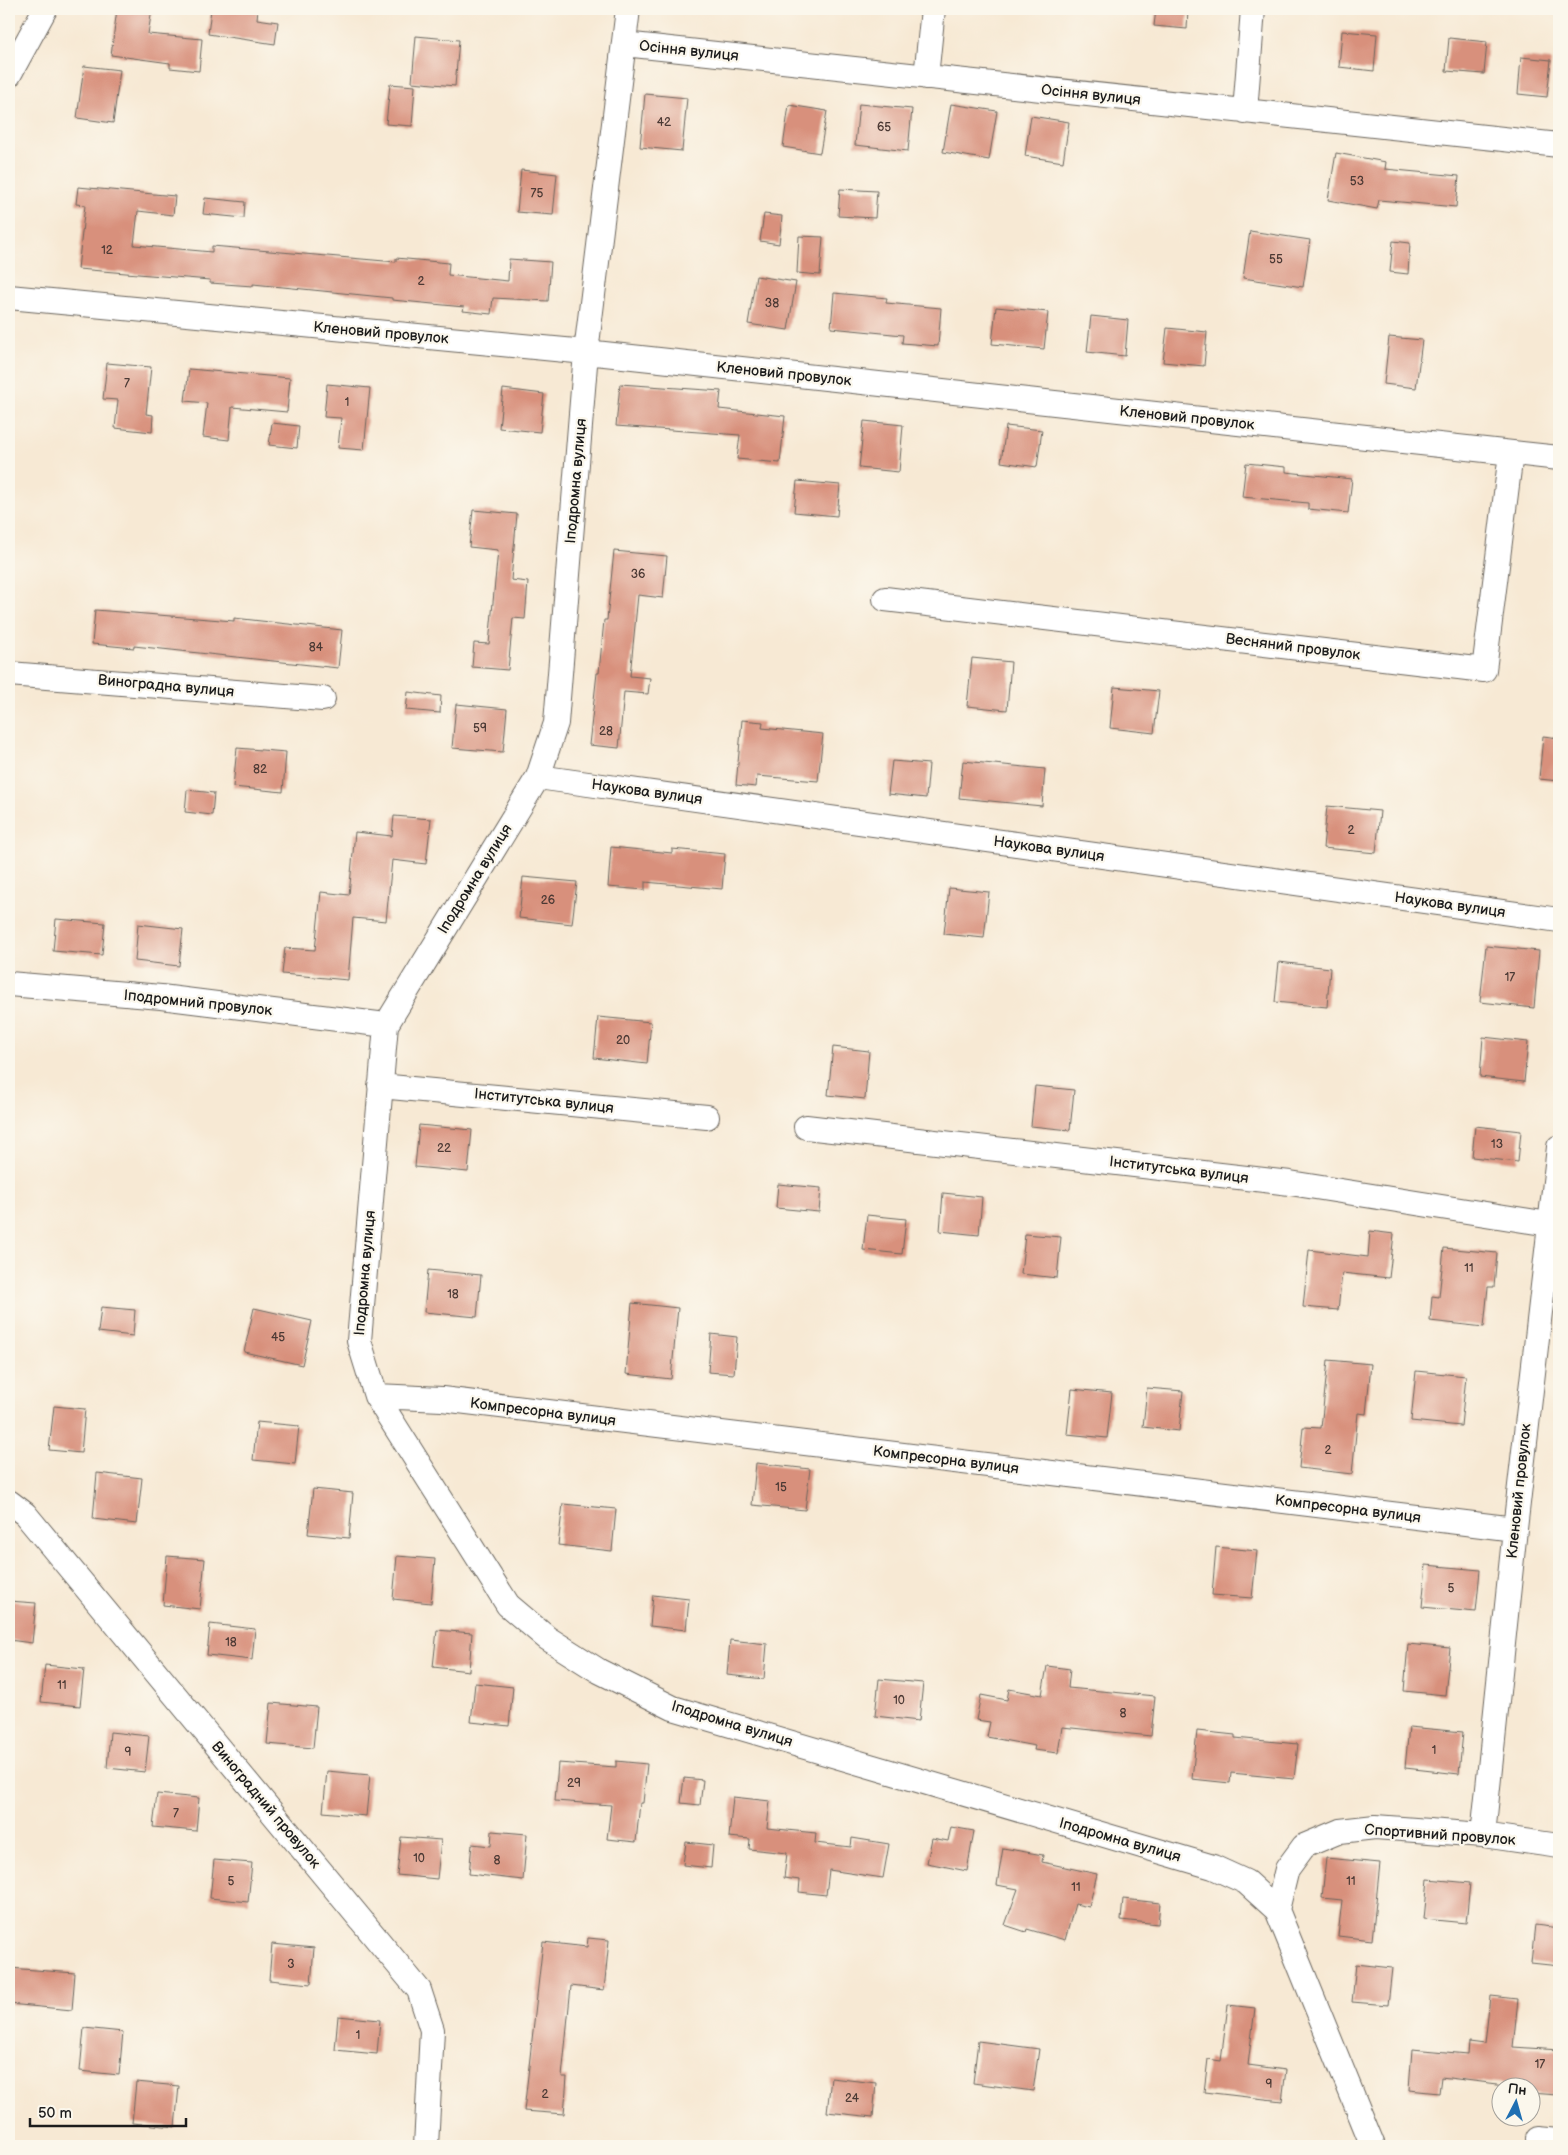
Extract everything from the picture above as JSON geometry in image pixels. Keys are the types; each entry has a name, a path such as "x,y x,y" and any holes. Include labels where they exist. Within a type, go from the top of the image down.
{"street":[{"path":"9,75 45,9"},
{"name":"Іподромна вулиця","path":"628,9 586,352 556,723 538,777 386,1024 359,1341 376,1396 508,1605 547,1638 599,1671 673,1708 1213,1867 1246,1882 1277,1910 1373,2146"},
{"path":"926,77 933,9"},
{"path":"1245,112 1253,9"},
{"name":"Осіння вулиця","path":"624,44 1559,145"},
{"name":"Кленовий провулок","path":"9,297 586,352 1559,458"},
{"name":"Весняний провулок","path":"885,599 1484,670 1511,453"},
{"name":"Виноградна вулиця","path":"9,674 323,699"},
{"name":"Наукова вулиця","path":"538,777 1559,920"},
{"name":"Іподромний провулок","path":"9,984 161,997 386,1024"},
{"name":"Інститутська вулиця","path":"380,1086 708,1117"},
{"name":"Інститутська вулиця","path":"806,1126 1290,1183 1549,1224"},
{"name":"Кленовий провулок","path":"1483,1835 1515,1529 1559,1147"},
{"name":"Компресорна вулиця","path":"376,1396 442,1399 1515,1529"},
{"name":"Виноградний провулок","path":"9,1502 25,1514 419,1990 432,2030 426,2146"},
{"name":"Спортивний провулок","path":"1277,1910 1287,1869 1304,1846 1340,1831 1375,1828 1483,1835 1559,1846"}],"building":[{"path":"117,9 152,9 148,34 202,39 199,71 170,68 170,63 111,55"},
{"path":"211,9 258,9 257,19 278,22 275,44 208,34"},
{"path":"1156,9 1188,9 1187,29 1154,26"},
{"path":"1342,31 1377,34 1374,71 1339,67"},
{"path":"416,36 459,40 455,86 412,82"},
{"path":"1449,38 1487,42 1484,74 1446,71"},
{"path":"1521,57 1551,60 1547,97 1518,94"},
{"path":"84,66 120,70 113,123 77,118"},
{"path":"390,84 415,86 412,126 386,124"},
{"path":"645,94 687,98 682,151 640,147"},
{"path":"859,104 912,109 908,151 855,145"},
{"path":"951,104 997,111 989,160 943,152"},
{"path":"789,105 827,111 820,153 783,147"},
{"path":"1031,116 1069,122 1063,162 1025,156"},
{"path":"1336,153 1386,162 1385,169 1459,176 1456,207 1379,200 1377,209 1328,200"},
{"path":"521,170 557,174 553,215 517,212"},
{"path":"78,187 175,196 173,215 138,211 134,245 212,252 212,246 396,262 396,258 449,263 448,275 508,281 509,259 551,262 548,301 493,298 491,314 463,311 464,307 392,300 392,298 253,284 253,286 210,283 210,280 78,269 85,205 76,204"},
{"path":"840,189 877,191 875,218 838,216"},
{"path":"205,198 245,202 244,218 203,214"},
{"path":"764,214 782,216 779,244 760,241"},
{"path":"1250,231 1310,240 1303,287 1243,278"},
{"path":"799,236 823,237 820,275 797,273"},
{"path":"1393,241 1410,243 1408,274 1390,272"},
{"path":"756,276 796,282 788,330 748,324"},
{"path":"834,293 887,298 886,303 941,308 938,346 902,343 903,335 831,328"},
{"path":"996,307 1048,312 1044,349 992,344"},
{"path":"1091,316 1128,320 1125,356 1087,352"},
{"path":"1167,328 1207,332 1204,366 1163,362"},
{"path":"1389,337 1422,340 1416,388 1384,384"},
{"path":"107,363 151,367 146,414 153,415 152,432 115,428 118,400 103,399"},
{"path":"189,369 290,378 287,412 232,407 229,440 203,437 207,403 185,401"},
{"path":"327,384 370,388 364,450 338,448 341,418 324,417"},
{"path":"620,384 721,391 719,409 785,416 780,463 737,459 740,435 616,426"},
{"path":"503,389 544,394 540,432 499,428"},
{"path":"864,421 903,425 899,472 859,468"},
{"path":"272,423 299,426 297,448 269,445"},
{"path":"1006,426 1042,430 1037,467 1001,462"},
{"path":"1246,463 1286,467 1286,472 1352,479 1348,513 1308,509 1308,503 1242,497"},
{"path":"797,481 840,485 837,516 794,512"},
{"path":"473,510 517,514 511,580 528,582 525,619 513,618 508,670 472,667 474,643 489,644 498,550 469,547"},
{"path":"614,551 667,556 663,598 638,595 630,676 650,678 648,694 624,692 619,748 589,745 604,620 607,620"},
{"path":"95,610 234,621 234,618 342,630 338,668 134,646 134,648 92,644"},
{"path":"972,658 1011,662 1007,710 967,706"},
{"path":"1114,687 1159,691 1154,733 1110,728"},
{"path":"408,692 441,696 440,713 406,710"},
{"path":"456,704 507,709 503,752 452,748"},
{"path":"742,720 763,722 762,728 823,734 818,781 757,776 756,787 736,785"},
{"path":"1543,736 1559,738 1559,781 1539,779"},
{"path":"237,748 286,752 283,792 233,787"},
{"path":"892,761 929,764 926,798 888,794"},
{"path":"963,761 1045,769 1042,806 959,798"},
{"path":"187,790 214,793 212,815 185,812"},
{"path":"1327,806 1380,811 1376,853 1323,848"},
{"path":"394,816 431,819 426,864 392,860 386,921 353,918 348,980 282,974 285,948 315,950 321,892 349,895 355,832 392,836"},
{"path":"611,847 672,853 672,849 725,854 722,889 645,882 645,890 608,887"},
{"path":"523,877 577,882 572,924 519,918"},
{"path":"949,888 989,892 984,938 944,934"},
{"path":"56,919 105,923 102,955 53,951"},
{"path":"138,924 183,929 179,966 135,961"},
{"path":"1486,946 1539,951 1534,1008 1480,1002"},
{"path":"1279,962 1330,968 1327,1007 1275,1002"},
{"path":"598,1017 651,1022 647,1064 594,1058"},
{"path":"1483,1037 1528,1042 1524,1082 1480,1077"},
{"path":"833,1047 869,1051 865,1099 828,1095"},
{"path":"1035,1086 1074,1090 1070,1130 1031,1126"},
{"path":"419,1125 472,1130 468,1172 415,1167"},
{"path":"1475,1126 1521,1131 1518,1162 1472,1157"},
{"path":"778,1184 821,1188 819,1212 776,1208"},
{"path":"943,1193 982,1197 979,1235 940,1231"},
{"path":"867,1215 906,1219 902,1254 863,1250"},
{"path":"1370,1231 1394,1234 1389,1278 1342,1273 1338,1310 1303,1307 1309,1250 1368,1257"},
{"path":"1025,1234 1061,1237 1057,1278 1021,1274"},
{"path":"1444,1248 1497,1253 1494,1287 1488,1287 1484,1327 1430,1321 1432,1296 1439,1297"},
{"path":"428,1270 481,1275 477,1317 424,1312"},
{"path":"632,1303 678,1308 671,1379 626,1374"},
{"path":"101,1307 135,1310 133,1336 98,1332"},
{"path":"254,1308 312,1321 302,1365 244,1352"},
{"path":"711,1334 737,1337 734,1374 708,1372"},
{"path":"1328,1360 1371,1364 1366,1414 1358,1413 1352,1474 1299,1468 1303,1427 1321,1428"},
{"path":"1416,1371 1466,1376 1461,1426 1411,1421"},
{"path":"1147,1388 1183,1391 1179,1431 1143,1427"},
{"path":"1072,1389 1112,1393 1107,1438 1067,1434"},
{"path":"54,1406 85,1409 81,1453 49,1450"},
{"path":"257,1422 299,1426 295,1464 253,1460"},
{"path":"756,1463 810,1469 805,1510 752,1505"},
{"path":"97,1473 142,1478 137,1524 93,1519"},
{"path":"313,1489 353,1493 349,1538 308,1534"},
{"path":"563,1504 616,1509 612,1551 558,1545"},
{"path":"1216,1547 1257,1551 1252,1598 1212,1595"},
{"path":"167,1556 205,1559 200,1609 163,1605"},
{"path":"397,1556 435,1559 431,1603 393,1599"},
{"path":"1426,1565 1480,1570 1476,1612 1422,1607"},
{"path":"653,1595 689,1599 686,1630 650,1626"},
{"path":"9,1601 36,1603 32,1643 9,1640"},
{"path":"210,1624 255,1629 252,1660 207,1655"},
{"path":"437,1630 472,1633 469,1671 433,1667"},
{"path":"730,1640 767,1644 764,1679 727,1675"},
{"path":"1408,1644 1450,1648 1445,1695 1404,1691"},
{"path":"45,1665 84,1669 80,1706 41,1702"},
{"path":"1047,1666 1070,1669 1068,1688 1155,1696 1151,1736 1062,1727 1058,1753 1034,1750 1035,1746 987,1737 990,1722 976,1720 981,1695 1007,1700 1009,1689 1042,1695"},
{"path":"879,1679 923,1683 919,1721 875,1716"},
{"path":"475,1683 513,1687 509,1726 471,1722"},
{"path":"271,1703 317,1707 313,1748 267,1744"},
{"path":"1409,1727 1463,1732 1459,1774 1405,1768"},
{"path":"1197,1731 1235,1735 1235,1738 1298,1744 1294,1779 1231,1773 1230,1783 1192,1779"},
{"path":"110,1732 149,1736 145,1772 107,1768"},
{"path":"616,1761 647,1764 636,1842 607,1839 611,1805 555,1801 558,1763 616,1767"},
{"path":"327,1771 370,1775 366,1816 323,1812"},
{"path":"684,1778 703,1780 700,1805 681,1803"},
{"path":"157,1794 199,1798 196,1831 153,1827"},
{"path":"733,1797 770,1801 767,1828 816,1833 815,1843 851,1847 852,1838 889,1844 883,1878 829,1870 826,1895 799,1892 800,1880 784,1878 787,1853 749,1849 750,1839 729,1837"},
{"path":"951,1827 974,1831 967,1871 927,1863 932,1838 948,1841"},
{"path":"492,1831 527,1834 523,1880 469,1874 472,1844 491,1846"},
{"path":"401,1837 441,1840 437,1879 397,1875"},
{"path":"686,1842 713,1845 711,1868 683,1865"},
{"path":"1003,1848 1043,1855 1042,1862 1097,1874 1089,1907 1075,1904 1065,1940 1027,1929 1026,1932 1005,1925 1018,1889 997,1885"},
{"path":"1326,1858 1380,1863 1372,1940 1338,1936 1342,1900 1322,1898"},
{"path":"214,1860 252,1863 248,1902 210,1898"},
{"path":"1428,1879 1470,1883 1466,1923 1424,1919"},
{"path":"1123,1899 1160,1903 1158,1924 1121,1920"},
{"path":"1535,1925 1559,1928 1559,1966 1531,1963"},
{"path":"588,1938 609,1940 604,1990 571,1986 562,2077 567,2077 564,2114 524,2111 543,1942 587,1947"},
{"path":"272,1944 314,1948 311,1984 269,1980"},
{"path":"1356,1964 1392,1968 1388,2005 1352,2002"},
{"path":"9,1968 75,1973 72,2010 9,2004"},
{"path":"1490,1996 1518,1999 1513,2047 1559,2050 1557,2095 1540,2094 1540,2078 1490,2078 1490,2083 1441,2077 1439,2093 1409,2090 1412,2049 1468,2054 1469,2042 1485,2044"},
{"path":"1228,2005 1255,2008 1248,2065 1286,2070 1282,2101 1204,2092 1208,2059 1221,2061"},
{"path":"338,2016 380,2020 377,2054 335,2050"},
{"path":"84,2028 123,2032 119,2075 80,2071"},
{"path":"978,2041 1039,2049 1033,2091 973,2083"},
{"path":"831,2078 876,2083 873,2117 827,2112"},
{"path":"136,2082 179,2086 175,2127 132,2123"}]}
